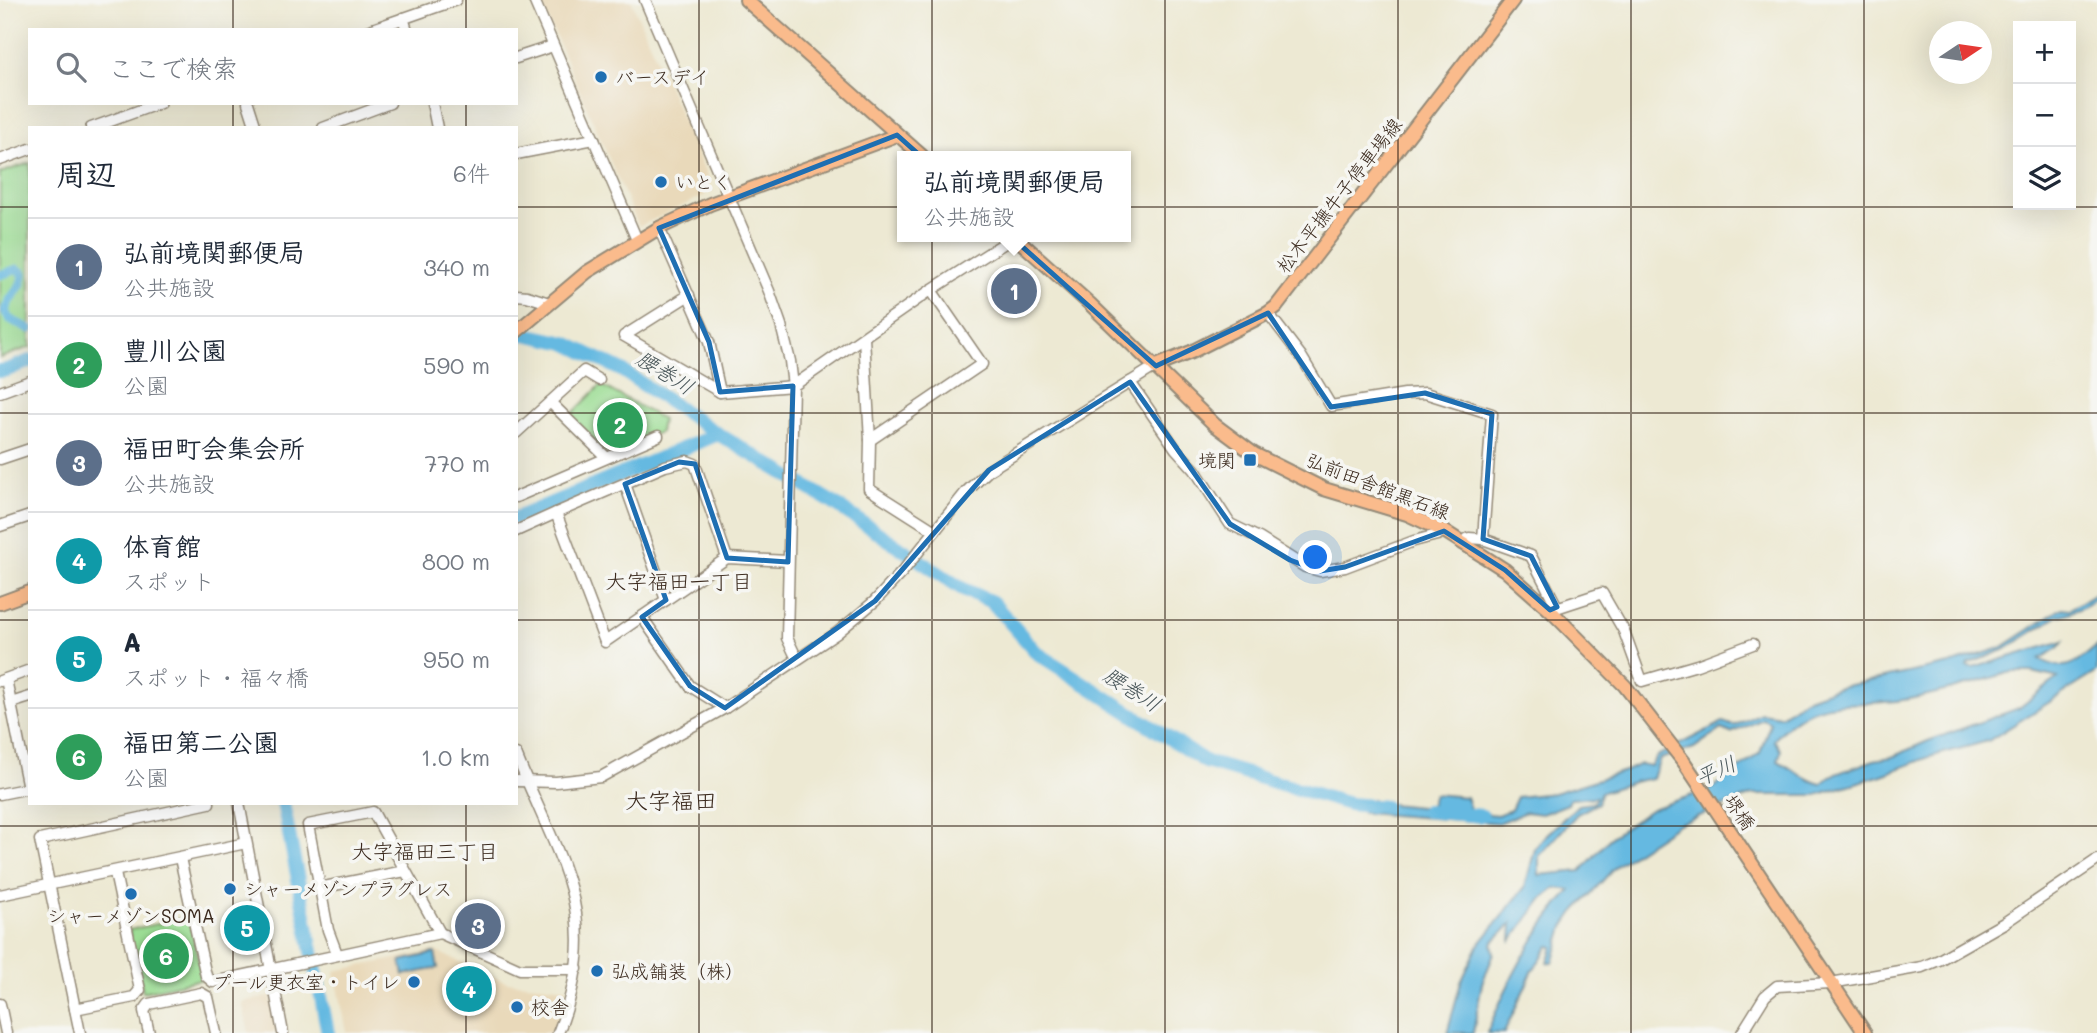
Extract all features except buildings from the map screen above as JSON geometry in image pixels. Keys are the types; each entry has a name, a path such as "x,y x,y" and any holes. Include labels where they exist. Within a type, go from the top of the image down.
{"main road":[{"path":"746,0 916,151"},
{"name":"松木平撫牛子停車場線","path":"1156,366 1191,352 1268,313 1285,296 1513,0"},
{"path":"518,330 587,272 659,228 729,197 897,135"},
{"name":"弘前田舎館黒石線","path":"1020,242 1156,366 1215,425 1254,454 1324,489 1406,514 1444,531 1505,570 1554,609 1656,725"},
{"path":"0,603 28,593"},
{"name":"堺橋","path":"1656,725 1684,762 1831,983"},
{"path":"1831,983 1865,1033"}],"street":[{"path":"376,28 456,0"},
{"path":"534,0 637,240"},
{"path":"645,0 781,325 790,360 793,386 793,456 787,638 797,659"},
{"path":"403,18 406,28"},
{"path":"518,57 553,46"},
{"path":"97,126 154,105"},
{"path":"249,105 255,126"},
{"path":"329,126 385,105"},
{"path":"432,105 437,126"},
{"path":"518,155 594,139"},
{"path":"0,160 28,150"},
{"path":"659,228 709,342 720,392"},
{"path":"689,295 624,336 720,392 793,386 931,290 1006,242"},
{"path":"870,440 982,364 931,290"},
{"path":"518,295 548,303"},
{"path":"1268,313 1301,356 1331,406 1425,393 1492,414 1483,539"},
{"path":"864,338 870,440 869,489 935,531"},
{"path":"522,781 556,782 601,778 725,708 837,633 875,601 903,571 965,492 989,470 1156,366"},
{"path":"518,431 584,371 599,380"},
{"path":"0,392 28,382"},
{"path":"1130,382 1176,449 1195,470 1230,524 1259,538 1305,567 1321,571 1345,567 1414,541 1437,536 1444,531"},
{"path":"550,402 606,457"},
{"path":"518,496 658,436"},
{"path":"0,459 28,450"},
{"path":"518,530 679,462 688,461 695,464 727,558"},
{"path":"625,484 666,600"},
{"path":"556,513 606,642 727,558 788,561"},
{"path":"0,526 28,517"},
{"path":"1463,541 1469,538 1483,539 1531,556 1554,609 1602,593 1624,631 1642,681 1697,665 1753,644"},
{"path":"642,617 690,686 725,708"},
{"path":"28,671 3,680 25,740 28,776"},
{"path":"11,703 28,698"},
{"path":"518,763 522,781 566,869 575,900 578,924 577,969 569,1005 558,1033"},
{"path":"0,794 28,788"},
{"path":"80,1033 40,840 200,805"},
{"path":"239,805 283,1033"},
{"path":"337,954 328,930 308,825 373,812 440,933"},
{"path":"0,895 115,873 246,843"},
{"path":"180,858 206,976 213,982 440,933 520,969 577,969"},
{"path":"1742,1033 1765,996 1777,986 1831,983 1910,970 1939,960 2004,923 2097,860"},
{"path":"319,888 405,871"},
{"path":"75,1009 134,996 140,990 115,873"},
{"path":"149,1033 144,1011 149,1004 201,993 208,997 216,1033"},
{"path":"0,1004 6,1033"}],"highlighted area":[{"path":"897,135 1156,366 1268,313 1331,407 1425,393 1492,414 1483,539 1531,556 1557,607 1550,610 1505,570 1444,531 1345,567 1320,571 1290,560 1230,524 1130,382 989,470 875,601 725,708 690,686 642,617 666,600 625,484 679,462 695,464 727,558 788,562 793,386 720,392 709,342 659,228"}],"shaded area":[{"path":"540,0 631,0 710,183 705,195 638,225"},
{"path":"435,951 507,982 568,988 552,1033 347,1033 335,971"},
{"path":"271,996 279,1033 249,1033 242,1002"}],"green space":[{"path":"28,164 28,348 0,358 0,173"},
{"path":"601,385 662,419 660,432 607,453 570,416"},
{"path":"189,917 202,979 143,992 129,930"}],"water":[{"path":"2097,593 2097,598 2088,604 2058,616 2004,650 1968,664 1967,667 1973,668 2063,641 2057,649 2040,659 2064,666 2077,662 2097,646 2097,672 1988,741 1929,757 1816,795 1752,795 1678,824 1617,865 1574,912 1564,927 1553,963 1548,962 1553,947 1549,946 1533,970 1504,1033 1487,1033 1523,958 1557,906 1571,890 1556,888 1543,898 1511,941 1512,923 1492,943 1494,954 1482,983 1473,1033 1447,1033 1461,982 1478,946 1525,887 1535,849 1578,805 1593,803 1596,797 1570,799 1568,804 1542,814 1526,812 1499,823 1363,813 1372,799 1381,803 1429,808 1434,794 1466,797 1471,812 1497,815 1511,810 1517,797 1554,793 1640,764 1651,766 1657,756 1723,722 1734,726 1761,713 1781,716 1805,699 1836,688 1950,664 2001,648 2062,608 2070,609","holes":["2012,672 2032,672 2058,678 2019,708 1892,757 1874,760 1830,776 1821,784 1778,761 1781,751 1774,740 1804,714 1819,708 1917,697","1763,719 1770,723 1760,753 1713,788 1652,809 1611,837 1581,871 1539,875 1539,856 1577,814 1598,803 1600,793 1653,778 1660,759 1694,748 1721,729 1731,733"]},
{"path":"435,953 438,968 404,975 401,961"}],"waterway":[{"path":"0,275 17,269 23,273 21,283 5,311 9,319 28,328"},
{"name":"腰巻川","path":"518,332 566,343 621,370 718,434 830,501 961,588 992,602 1037,653 1206,762 1349,804 1385,807"},
{"name":"腰巻川","path":"0,371 28,362"},
{"path":"518,517 718,434"},
{"path":"283,805 328,1033"},
{"name":"腰巻川","path":"1426,811 1482,816"}],"place":[{"name":"バースデイ","path":"601,77"},
{"name":"いとく","path":"661,182"},
{"name":"弘前境関郵便局","path":"1014,291"},
{"name":"豊川公園","path":"620,425"},
{"name":"境関","path":"1250,460"},
{"name":"シャーメゾンプラグレス","path":"230,889"},
{"name":"シャーメゾンSOMA","path":"131,894"},
{"name":"福田町会集会所","path":"478,926"},
{"name":"A","path":"247,928"},
{"name":"福田第二公園","path":"166,956"},
{"name":"弘成舗装（株）","path":"597,971"},
{"name":"プール更衣室・トイレ","path":"414,982"},
{"name":"体育館","path":"469,989"},
{"name":"校舎","path":"517,1007"}],"district":[{"name":"大字福田一丁目","path":"679,582"},
{"name":"大字福田","path":"671,801"},
{"name":"大字福田三丁目","path":"425,852"}],"water label":[{"name":"平川","path":"1716,771"}]}
